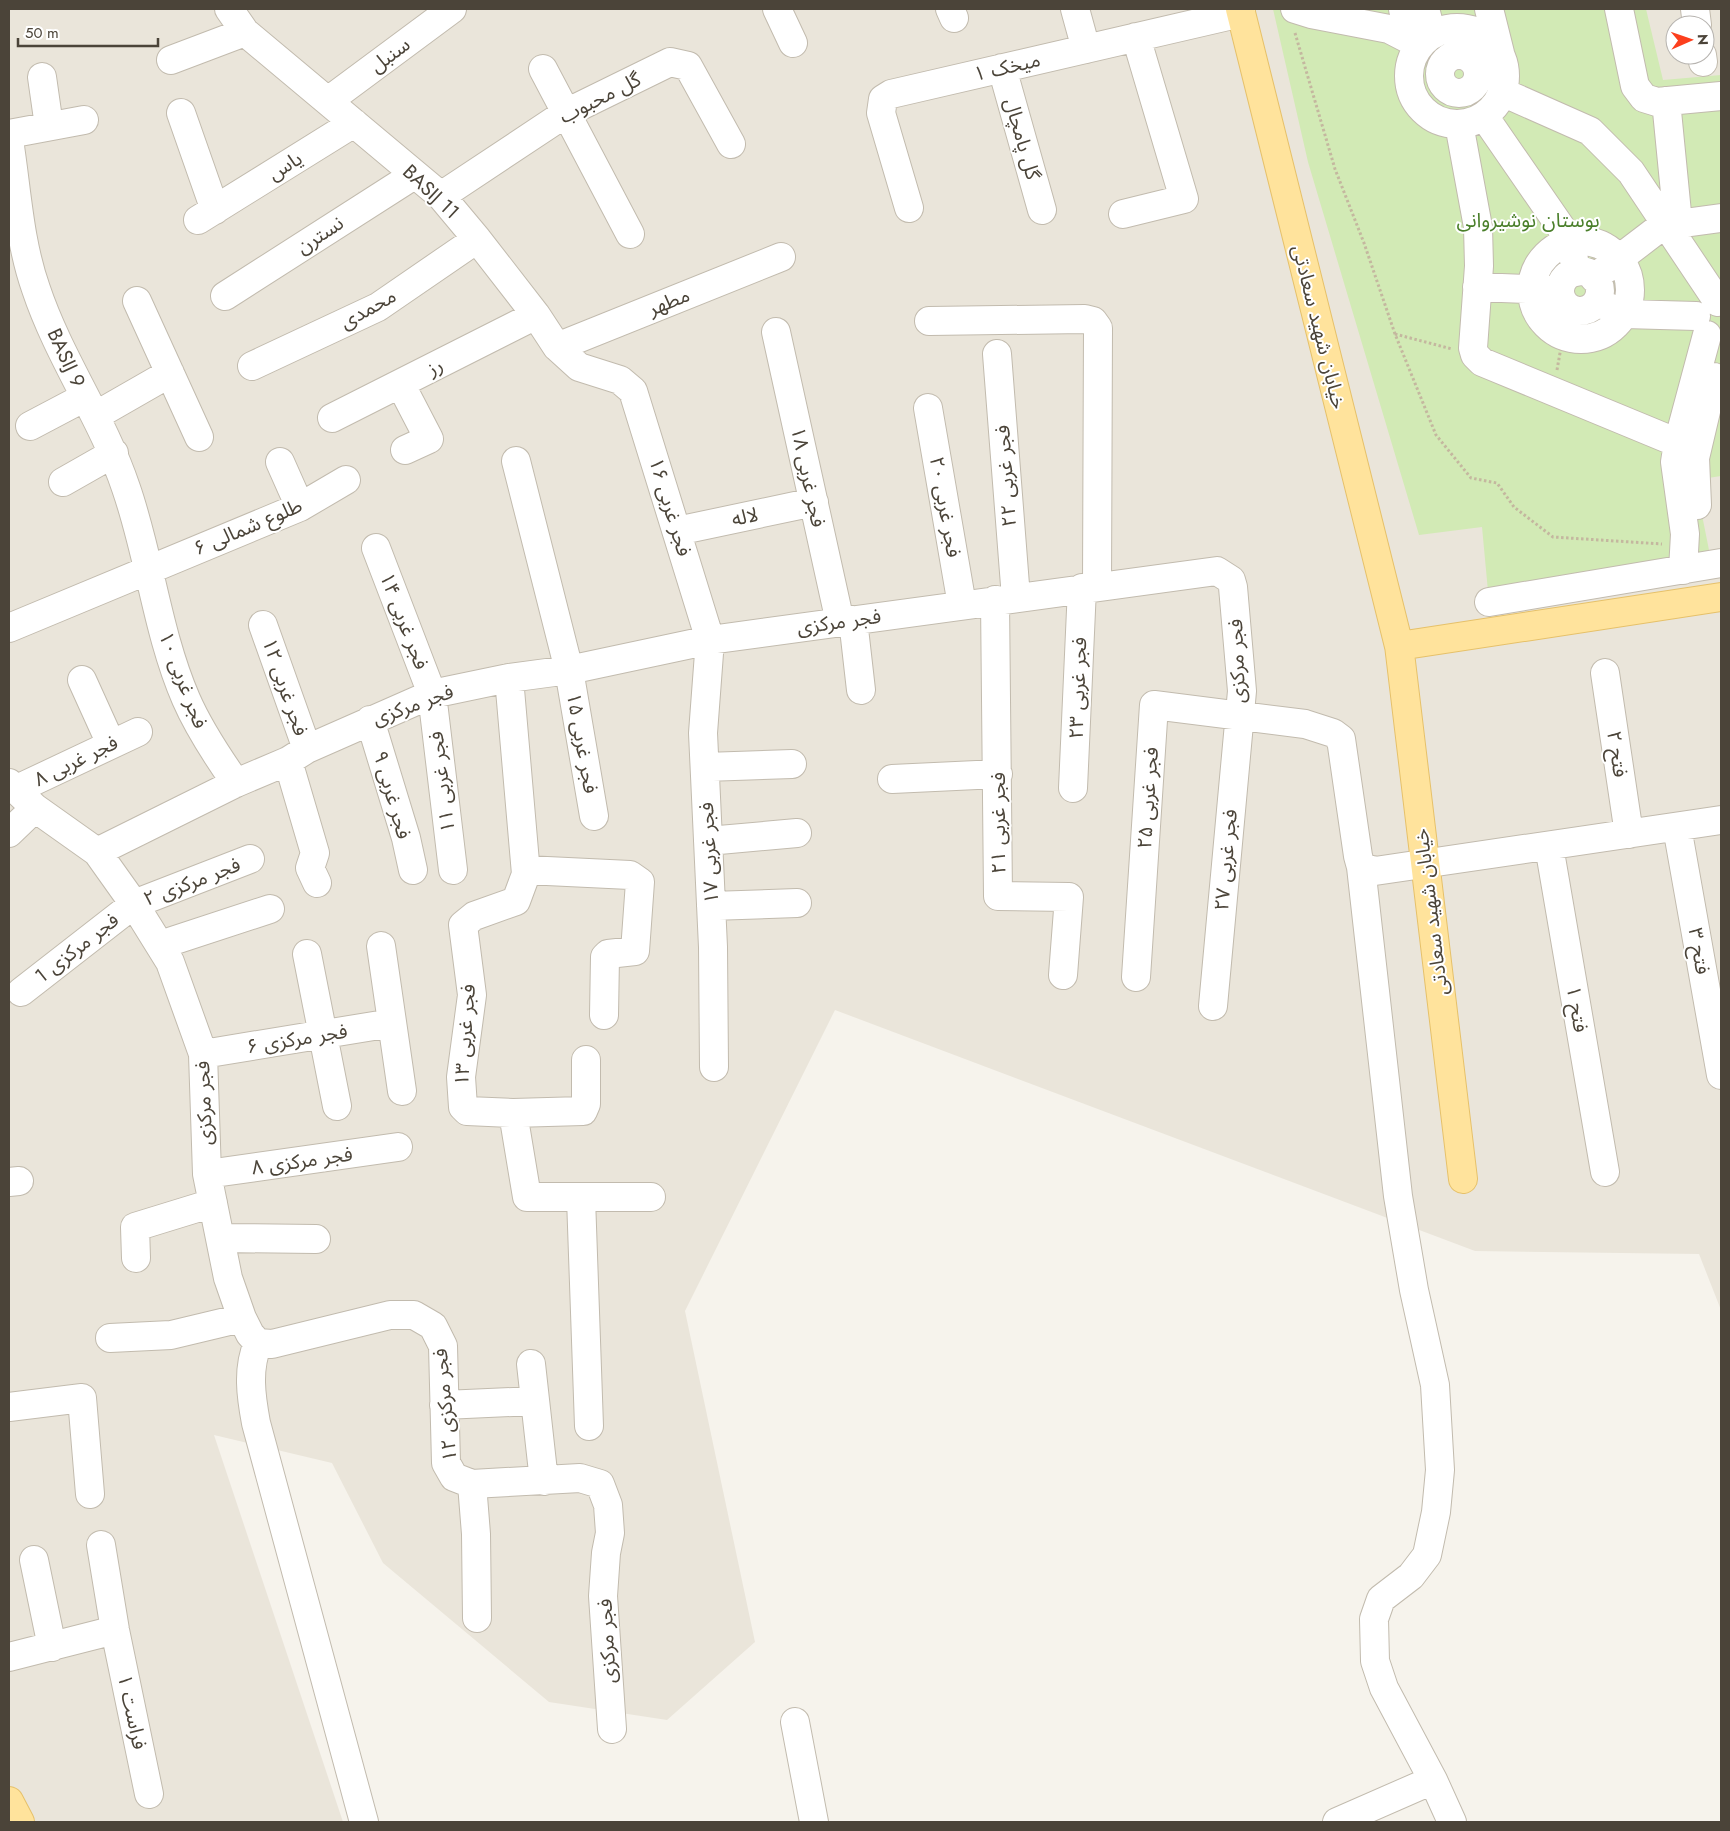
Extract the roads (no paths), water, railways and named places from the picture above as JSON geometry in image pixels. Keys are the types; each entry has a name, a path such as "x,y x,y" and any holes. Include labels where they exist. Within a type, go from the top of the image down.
{"main road":[{"name":"خیابان شهید سعادتی","path":"1241,11 1399,645 1463,1179"},
{"path":"1399,645 1721,597"},
{"path":"9,1801 20,1822"}],"street":[{"name":"BASIJ 11","path":"229,9 245,32 440,196 478,239 536,315 557,347 579,367 620,380"},
{"name":"سنبل","path":"328,101 452,9"},
{"path":"777,9 793,43"},
{"path":"1075,9 1086,49"},
{"path":"1403,9 1429,37"},
{"path":"1425,9 1429,37"},
{"path":"1479,9 1472,17 1429,37 1412,58 1409,73 1411,88 1417,102 1427,114 1440,121 1482,112 1572,141 1598,159 1665,227 1710,322 1695,458 1699,539 1684,558"},
{"path":"1489,9 1505,78 1482,112 1477,216 1475,355 1482,362 1678,443"},
{"path":"1619,9 1638,92 1650,101 1721,96"},
{"name":"میخک ۱","path":"909,208 881,113 883,99 892,94 1241,11"},
{"path":"1294,17 1311,14 1429,37 1474,31 1487,38 1497,50 1503,63"},
{"path":"171,60 245,32"},
{"path":"1123,214 1184,199 1136,37"},
{"path":"1503,63 1477,68 1469,58 1464,56 1451,57 1442,66 1440,78 1446,89 1457,94 1464,92 1482,112 1571,242 1582,286 1619,320 1710,322"},
{"name":"گل محبوب","path":"440,196 566,113 670,62 688,66 731,144"},
{"name":"گل پامچال","path":"1002,68 1042,210"},
{"path":"543,69 630,234"},
{"path":"42,77 49,126"},
{"path":"1665,227 1666,101"},
{"name":"یاس","path":"181,112 206,215 354,123"},
{"path":"9,134 84,120"},
{"name":"BASIJ 9","path":"9,140 23,244 36,289 90,407 114,453 127,490 148,569"},
{"name":"نسترن","path":"226,296 414,175"},
{"path":"1477,287 1532,290 1582,286 1665,227 1721,218"},
{"name":"محمدی","path":"252,366 378,308 478,239"},
{"path":"1588,241 1600,244 1619,259 1627,272 1630,300 1619,320 1605,334 1591,339 1577,340 1563,336 1550,329 1540,318 1534,305 1532,290 1536,269 1543,258 1552,250 1571,242 1588,241"},
{"name":"مطهر","path":"557,347 781,257"},
{"path":"138,301 199,437"},
{"name":"رز","path":"332,418 401,385 536,315"},
{"name":"فجر غربی ۲۳","path":"929,321 1085,319 1094,321 1098,328 1090,587 1073,788"},
{"path":"1684,558 1676,472 1678,443 1710,322"},
{"name":"فجر غربی ۱۸","path":"776,332 814,502 846,621 861,690"},
{"name":"فجر غربی ۲۲","path":"996,354 1005,599"},
{"path":"30,426 90,407 170,373"},
{"name":"فجر غربی ۱۶","path":"620,380 633,391 710,640"},
{"path":"401,385 429,439 405,450"},
{"name":"فجر غربی ۲۰","path":"928,408 962,605"},
{"path":"63,482 114,453"},
{"name":"فجر غربی ۱۵","path":"516,461 569,670 594,816"},
{"path":"280,462 300,507"},
{"name":"طلوع شمالی ۶","path":"9,628 300,507 346,480"},
{"name":"لاله","path":"677,531 814,502"},
{"name":"فجر غربی ۱۴","path":"376,548 432,694"},
{"path":"1489,602 1684,558 1721,563"},
{"name":"فجر غربی ۱۰","path":"148,569 171,658 186,698 204,737 236,783"},
{"name":"فجر مرکزی","path":"97,852 236,783 370,720 432,694 509,678 569,670 710,640 1217,571 1231,580 1234,587 1242,692 1240,714 1305,724 1333,733 1341,739 1368,869"},
{"name":"فجر غربی ۲۱","path":"1005,599 998,774 998,896 1069,897 1063,975"},
{"name":"فجر غربی ۱۲","path":"263,625 297,755 315,853 310,868 317,883"},
{"name":"فجر غربی ۱۷","path":"710,640 703,733 711,906 714,1067"},
{"name":"فتح ۲","path":"1605,673 1629,834"},
{"name":"فجر غربی ۱۳","path":"509,678 526,870 516,901 474,916 463,925 472,995 461,1077 463,1107 467,1111 513,1113 583,1111 586,1104 586,1060"},
{"path":"82,680 111,744"},
{"name":"فجر غربی ۱۱","path":"432,694 453,870"},
{"name":"فجر غربی ۲۵","path":"1136,977 1154,704 1240,714"},
{"name":"فجر غربی ۲۷","path":"1213,1006 1240,714"},
{"name":"فجر غربی ۹","path":"370,720 406,838 413,870"},
{"name":"فجر غربی ۸","path":"9,833 20,794 111,744 138,732"},
{"path":"705,767 792,764"},
{"path":"892,779 998,774"},
{"name":"فجر مرکزی","path":"20,794 97,852 134,904 170,962 203,1054 207,1174 228,1278 242,1318 250,1334 258,1343"},
{"path":"1452,1822 1434,1780 1384,1688 1375,1661 1374,1619 1381,1599 1411,1576 1426,1555 1436,1512 1440,1470 1435,1385 1414,1290 1398,1196 1368,869 1549,846 1721,820"},
{"name":"فتح ۳","path":"1677,827 1721,1075"},
{"path":"708,841 796,833"},
{"name":"فتح ۱","path":"1549,846 1605,1172"},
{"name":"فجر مرکزی ۲","path":"134,904 250,859"},
{"path":"526,870 630,875 640,882 635,951 608,954 605,957 604,1016"},
{"path":"711,906 797,903"},
{"name":"فجر مرکزی 1","path":"21,992 134,904"},
{"path":"160,945 270,910"},
{"path":"381,946 402,1091"},
{"path":"306,954 337,1106"},
{"name":"فجر مرکزی ۶","path":"203,1054 392,1023"},
{"path":"513,1113 527,1197 651,1197"},
{"name":"فجر مرکزی ۸","path":"207,1174 398,1147"},
{"path":"581,1198 589,1426"},
{"path":"136,1258 135,1227 213,1204"},
{"path":"220,1238 316,1239"},
{"name":"فجر مرکزی ۱۲","path":"258,1343 272,1344 390,1315 414,1315 433,1326 442,1346 446,1463 454,1478 472,1484 580,1478 600,1484 608,1505 610,1533 606,1553"},
{"path":"110,1338 171,1335 242,1318"},
{"path":"258,1343 252,1356 251,1370 251,1394 256,1423 364,1822"},
{"path":"531,1364 544,1481"},
{"path":"9,1407 82,1398 90,1494"},
{"path":"444,1405 535,1401"},
{"path":"472,1484 476,1534 476,1618"},
{"name":"فراست ۱","path":"101,1545 115,1630 149,1794"},
{"name":"فجر مرکزی","path":"606,1553 603,1596 612,1729"},
{"path":"34,1560 52,1646"},
{"path":"9,1657 115,1630"},
{"path":"795,1722 814,1822"},
{"path":"1337,1822 1434,1780"}],"park label":[{"name":"بوستان نوشیروانی","path":"1528,220"}]}
